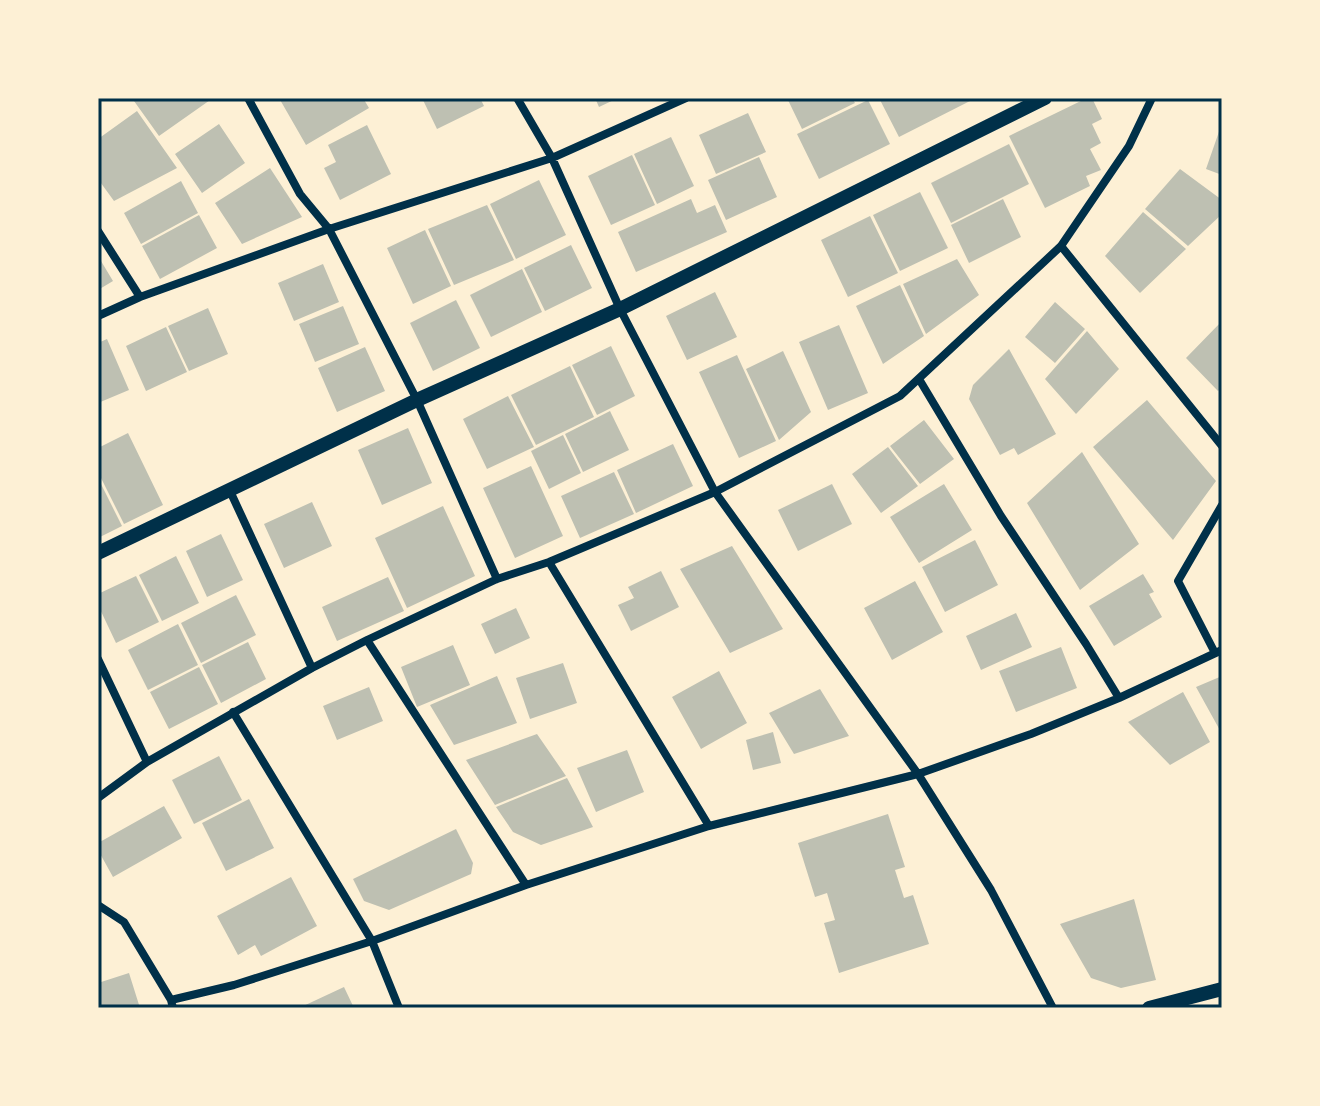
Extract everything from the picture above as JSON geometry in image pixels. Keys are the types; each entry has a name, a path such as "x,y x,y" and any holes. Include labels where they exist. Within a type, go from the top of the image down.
{"street":[{"path":"248,98 300,194 329,229 417,400 497,579"},
{"path":"517,98 552,158 620,309 715,492 918,774 991,890 1053,1008"},
{"path":"98,316 140,297 329,229 552,158 686,98"},
{"path":"98,553 417,400 620,309 1045,98"},
{"path":"98,798 147,762 367,640 497,579 549,562 715,492 900,396 1061,246 1129,146 1152,98"},
{"path":"98,231 140,297"},
{"path":"1061,246 1222,446"},
{"path":"919,379 1001,516 1119,698"},
{"path":"230,491 312,668"},
{"path":"98,905 124,922 172,1004 372,941 526,885 709,826 918,774 1031,734 1119,698 1218,651 1178,581 1222,505"},
{"path":"549,562 709,826"},
{"path":"367,640 526,885"},
{"path":"98,659 147,762"},
{"path":"233,712 372,941 399,1008"},
{"path":"1149,1008 1222,989"}],"building":[{"path":"138,98 213,98 159,136 134,101"},
{"path":"279,98 363,98 369,108 306,145"},
{"path":"422,98 480,98 484,106 437,129"},
{"path":"595,98 618,98 599,107"},
{"path":"787,98 852,98 855,103 802,129"},
{"path":"879,98 968,98 970,101 899,137"},
{"path":"1092,98 1102,119 1092,124 1101,143 1090,149 1101,170 1086,176 1090,186 1045,208 1009,136"},
{"path":"868,100 890,144 819,179 797,134"},
{"path":"137,111 177,168 114,201 98,179 98,139"},
{"path":"748,113 766,152 716,174 699,135"},
{"path":"1222,123 1222,175 1206,169"},
{"path":"219,124 245,163 202,193 175,154"},
{"path":"367,125 391,174 340,200 324,168 336,162 328,145"},
{"path":"671,137 694,186 657,204 634,154"},
{"path":"1009,144 1029,184 951,223 931,183"},
{"path":"632,155 655,205 611,225 588,176"},
{"path":"759,157 777,197 726,220 708,180"},
{"path":"270,168 302,217 242,244 215,203"},
{"path":"1180,169 1222,200 1222,214 1188,246 1145,209"},
{"path":"539,180 566,235 516,259 490,204"},
{"path":"181,181 198,213 141,244 124,213"},
{"path":"920,192 948,248 900,271 873,215"},
{"path":"691,199 697,213 715,205 727,232 636,272 618,232"},
{"path":"1003,199 1021,237 969,263 951,225"},
{"path":"487,205 514,260 454,285 428,229"},
{"path":"1143,212 1186,249 1140,293 1105,256"},
{"path":"199,215 217,248 160,279 142,246"},
{"path":"870,216 898,273 848,297 821,240"},
{"path":"425,230 451,286 413,304 387,248"},
{"path":"571,245 592,288 545,311 524,268"},
{"path":"98,256 113,281 98,290"},
{"path":"957,259 979,295 926,334 903,284"},
{"path":"323,264 339,302 294,321 278,283"},
{"path":"522,269 542,312 491,337 470,295"},
{"path":"900,285 924,336 883,364 856,306"},
{"path":"715,292 737,337 687,360 666,316"},
{"path":"456,300 480,348 433,371 410,323"},
{"path":"1055,302 1085,329 1055,363 1025,337"},
{"path":"343,306 359,344 315,362 299,324"},
{"path":"208,308 228,354 189,371 168,326"},
{"path":"1222,321 1222,387 1218,391 1186,358"},
{"path":"839,325 868,393 828,410 799,342"},
{"path":"166,327 187,372 146,391 126,346"},
{"path":"1087,331 1119,369 1076,414 1045,379"},
{"path":"107,339 129,390 98,403 98,343"},
{"path":"611,346 635,396 597,415 572,365"},
{"path":"365,347 385,391 337,412 318,368"},
{"path":"1009,349 1056,434 1018,455 1014,448 1000,455 969,399 973,385"},
{"path":"783,351 811,412 779,440 746,369"},
{"path":"737,355 776,441 739,458 699,372"},
{"path":"570,366 594,417 536,445 511,395"},
{"path":"508,396 534,447 487,469 463,419"},
{"path":"1147,400 1216,481 1173,540 1093,447"},
{"path":"610,411 629,450 583,472 565,434"},
{"path":"924,420 954,459 920,484 890,446"},
{"path":"408,428 432,483 382,505 358,450"},
{"path":"128,433 163,505 124,524 98,472 98,448"},
{"path":"563,435 581,473 549,489 531,451"},
{"path":"673,444 693,486 636,513 617,470"},
{"path":"888,447 918,486 881,513 852,474"},
{"path":"1082,452 1139,544 1080,590 1027,503"},
{"path":"531,466 563,536 515,558 483,488"},
{"path":"614,472 634,514 580,538 561,496"},
{"path":"98,478 122,526 98,538"},
{"path":"832,484 852,524 798,551 778,510"},
{"path":"944,484 972,530 919,563 890,517"},
{"path":"312,502 332,546 284,568 264,524"},
{"path":"443,506 475,576 407,608 375,538"},
{"path":"221,534 243,580 207,597 186,551"},
{"path":"975,540 998,585 945,612 922,567"},
{"path":"732,546 783,629 730,653 680,569"},
{"path":"176,556 199,603 162,621 139,575"},
{"path":"661,571 679,607 631,631 618,605 634,598 628,587"},
{"path":"1143,574 1154,592 1149,594 1162,617 1114,646 1089,606"},
{"path":"136,576 159,622 116,643 98,605 98,594"},
{"path":"388,577 404,611 337,641 322,607"},
{"path":"915,581 943,632 892,660 864,608"},
{"path":"236,595 256,635 201,663 181,623"},
{"path":"516,608 530,638 495,654 481,624"},
{"path":"1016,613 1032,647 981,670 966,636"},
{"path":"178,624 198,665 148,690 128,650"},
{"path":"248,642 266,679 221,703 202,665"},
{"path":"453,645 470,685 417,707 401,667"},
{"path":"1061,647 1077,688 1016,712 999,671"},
{"path":"563,663 577,703 530,719 516,678"},
{"path":"199,667 218,704 169,729 150,692"},
{"path":"719,671 747,723 701,749 672,697"},
{"path":"497,676 517,723 454,745 430,705"},
{"path":"1222,676 1222,734 1196,687"},
{"path":"369,687 383,721 337,740 323,706"},
{"path":"820,689 849,736 794,754 769,713"},
{"path":"1183,692 1210,742 1170,765 1128,722"},
{"path":"773,732 781,763 753,770 746,740"},
{"path":"537,734 566,776 495,805 466,760"},
{"path":"627,750 644,792 596,812 577,768"},
{"path":"219,756 242,800 194,824 172,780"},
{"path":"567,778 593,827 541,845 513,832 496,807"},
{"path":"249,799 274,848 226,871 202,823"},
{"path":"164,806 182,838 113,877 98,850 98,843"},
{"path":"888,814 905,867 895,870 904,898 913,895 929,944 839,973 824,923 835,920 827,893 815,897 798,843"},
{"path":"456,829 473,863 471,874 389,910 364,901 353,879"},
{"path":"291,877 317,926 261,956 255,945 238,955 217,916"},
{"path":"1134,899 1156,980 1121,988 1091,978 1060,924"},
{"path":"129,973 140,1008 98,1008 98,983"},
{"path":"344,987 354,1008 299,1008"}]}
